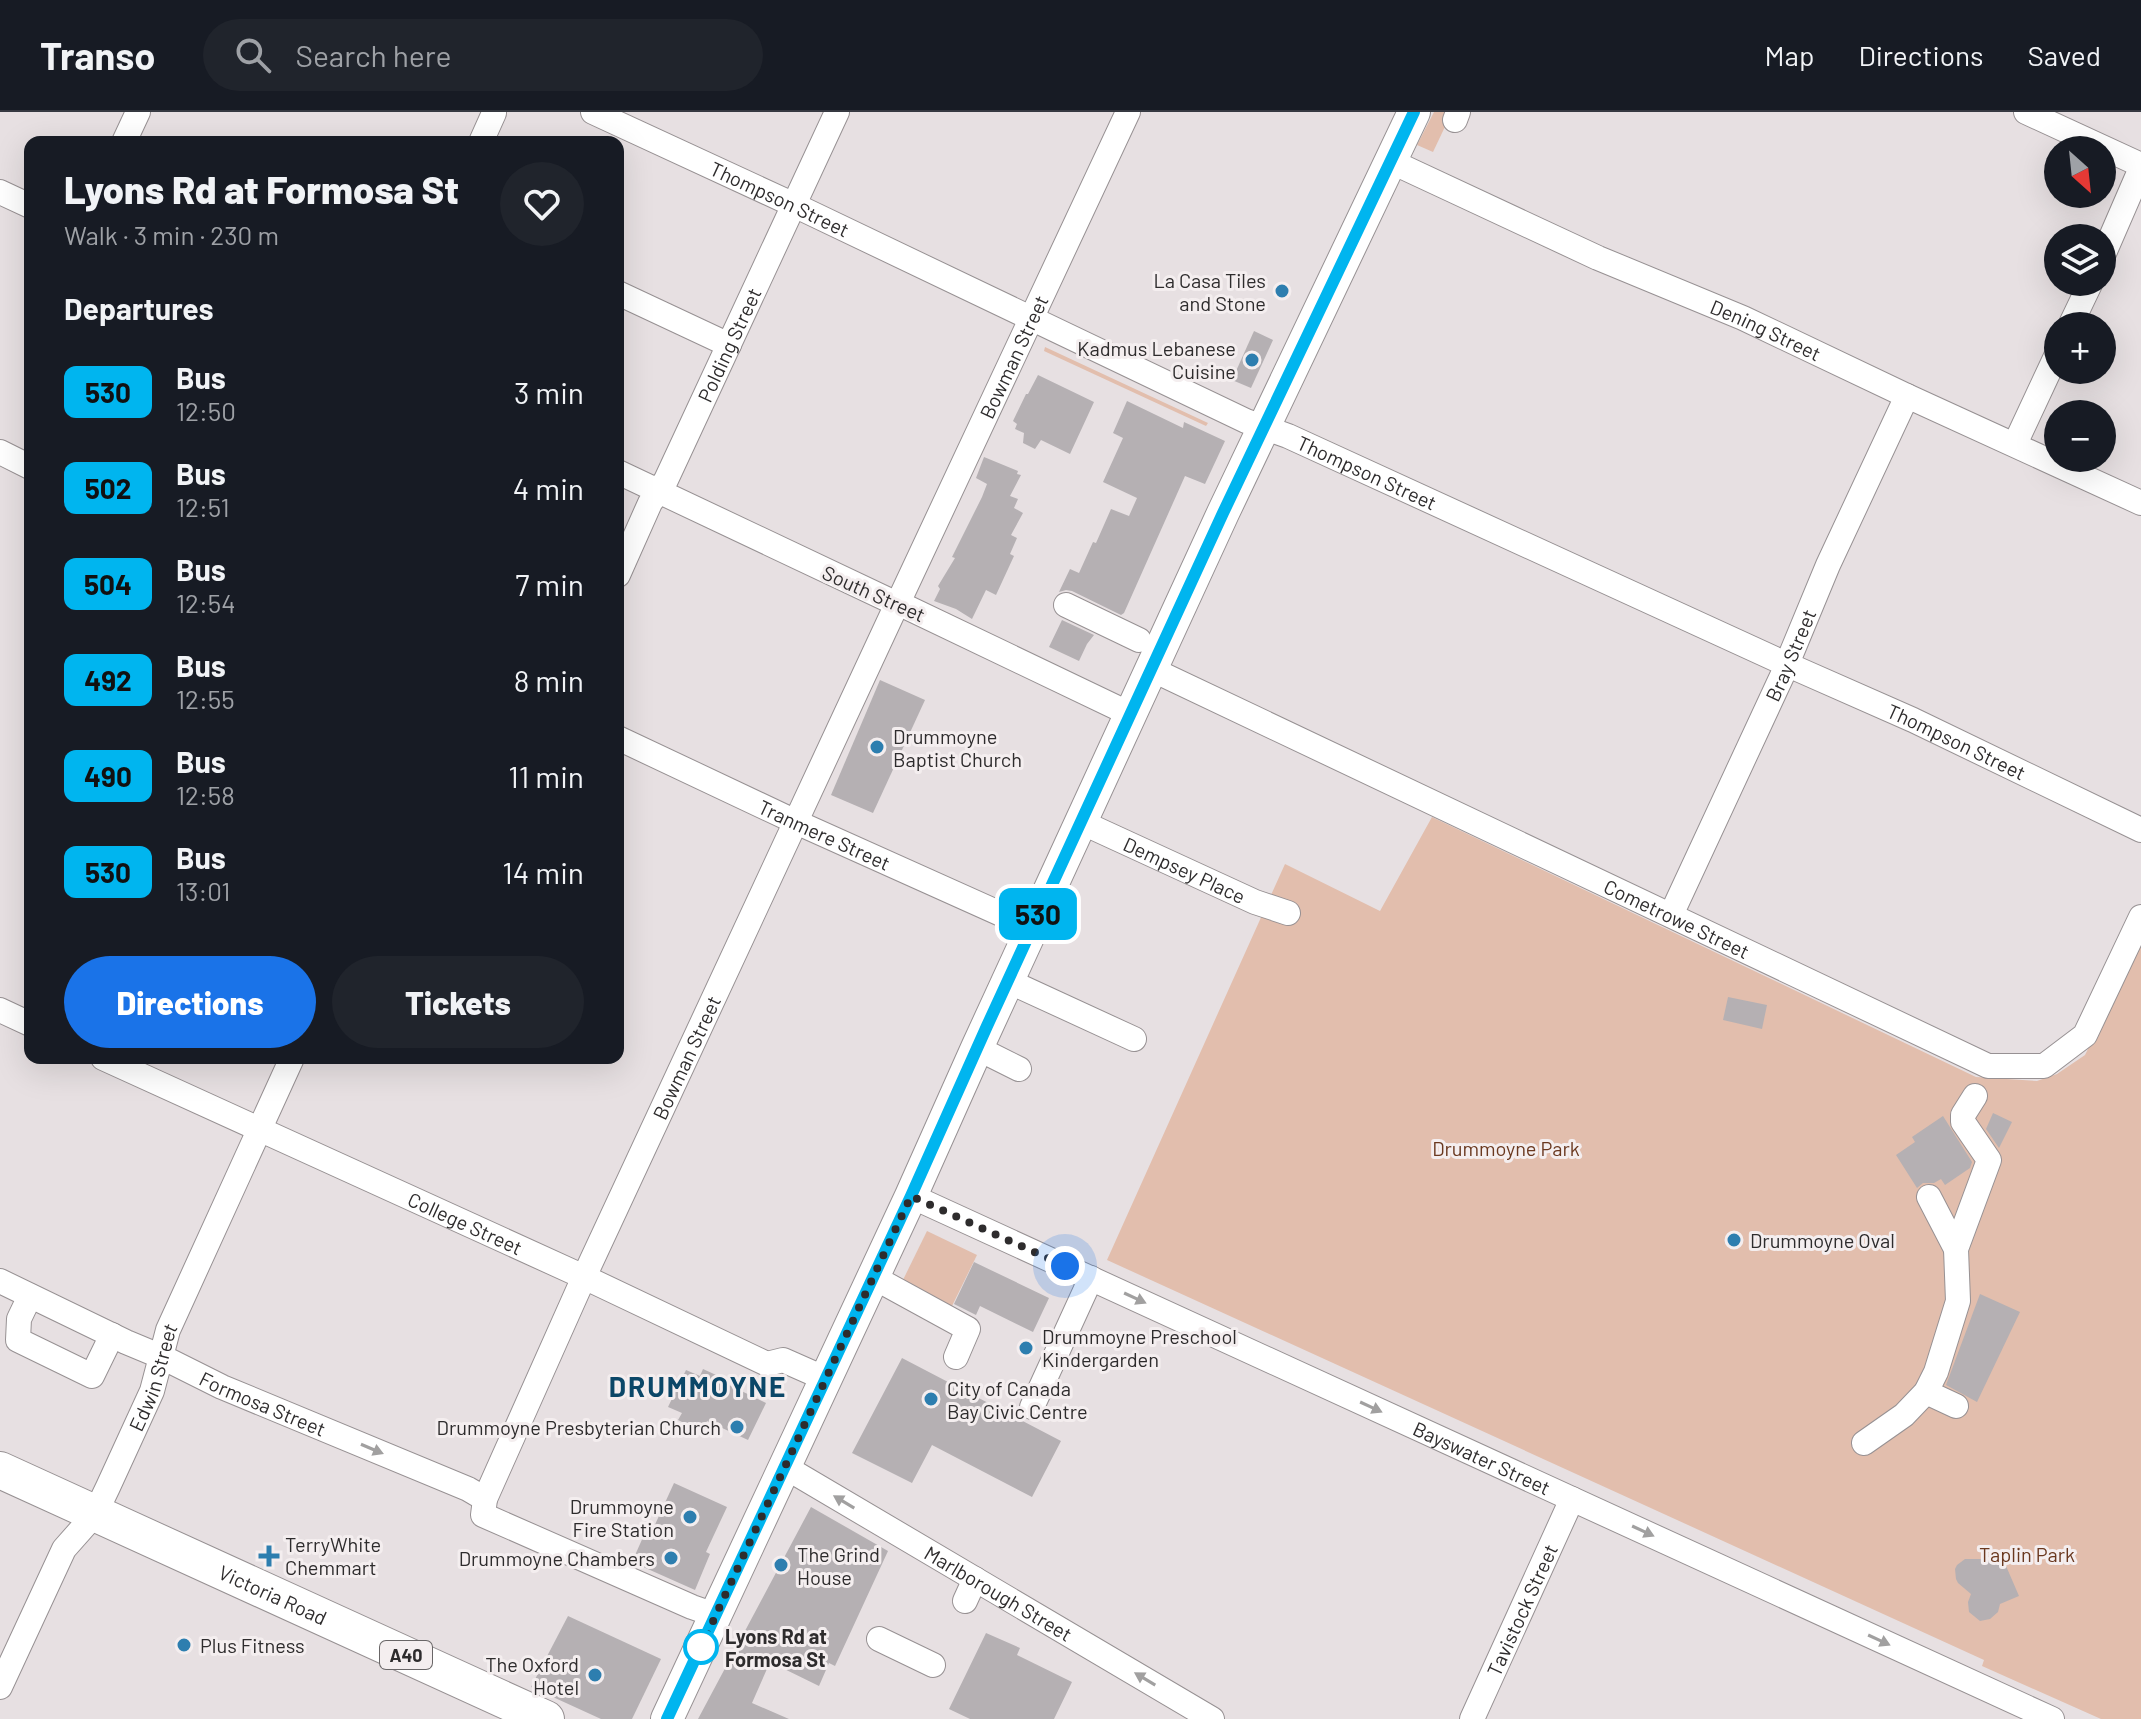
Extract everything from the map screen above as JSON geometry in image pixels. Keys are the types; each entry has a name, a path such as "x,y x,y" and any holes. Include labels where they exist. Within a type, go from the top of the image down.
{"highway":[{"name":"Victoria Road","path":"0,1470 88,1522 493,1719"},
{"name":"Victoria Road","path":"0,1491 88,1522 546,1719"}],"main road":[{"path":"667,1719 911,1196 1130,714 1145,654 1264,428 1414,112"}],"street":[{"path":"127,136 138,112"},
{"path":"483,136 493,112 514,112"},
{"name":"Thompson Street","path":"593,112 1264,428 1303,442 1913,720 2141,830"},
{"name":"Polding Street","path":"624,562 650,503 666,480 837,112"},
{"name":"Bowman Street","path":"484,1507 584,1277 1128,112"},
{"path":"2026,112 2141,166 2116,225"},
{"name":"Dening Street","path":"1390,161 1598,258 1743,318 2141,503"},
{"path":"0,192 24,203"},
{"path":"624,296 729,345"},
{"path":"2015,444 2044,382"},
{"name":"Bray Street","path":"1671,915 1907,396"},
{"path":"1,455 24,465"},
{"name":"South Street","path":"624,475 1130,714"},
{"name":"Cometrowe Street","path":"1066,605 1145,654 1671,915 1988,1066 2044,1066 2085,1035 2141,917"},
{"name":"Tranmere Street","path":"624,741 1032,928"},
{"name":"Dempsey Place","path":"1081,822 1255,902 1288,913"},
{"path":"1008,981 1134,1039"},
{"path":"0,1010 24,1021"},
{"path":"977,1048 1019,1069"},
{"name":"College Street","path":"116,1064 584,1277 767,1364 783,1360 826,1379"},
{"name":"Edwin Street","path":"0,1687 64,1549 88,1522 152,1391 168,1330 289,1064"},
{"path":"1864,1443 1904,1415 1926,1392 1936,1372 1958,1301 1956,1249 1989,1160 1963,1122 1963,1115 1975,1096"},
{"name":"Bayswater Street","path":"911,1196 2052,1719"},
{"path":"1929,1197 1956,1249"},
{"path":"873,1277 968,1329 956,1357"},
{"path":"1032,1407 1091,1278"},
{"name":"Formosa Street","path":"0,1281 222,1387 468,1489 484,1507 620,1575 715,1615"},
{"path":"30,1296 19,1319 18,1340 92,1376 112,1335"},
{"path":"1926,1392 1956,1406"},
{"name":"Marlborough Street","path":"785,1467 970,1590 1212,1719"},
{"name":"Tavistock Street","path":"1472,1719 1572,1499"},
{"path":"879,1639 933,1665"}],"green space":[{"path":"1434,112 1452,112 1433,152 1417,145"},
{"path":"1045,347 1208,423 1206,426 1044,351"},
{"name":"Drummoyne Park","path":"1432,817 1976,1077 2037,1081 2057,1074 2085,1055 2141,942 2141,1719 2101,1719 1982,1666 1984,1660 1107,1260 1285,864 1380,911"},
{"path":"927,1231 977,1255 951,1308 901,1284"}],"building":[{"name":"Kadmus Lebanese Cuisine","path":"1254,331 1273,340 1251,388 1232,380"},
{"path":"1038,375 1094,402 1070,454 1041,440 1035,449 1023,443 1024,433 1015,429 1017,424 1013,421"},
{"path":"1127,401 1183,428 1184,422 1225,441 1205,484 1185,476 1121,615 1072,591 1059,592 1070,569 1079,573 1111,509 1129,516 1137,498 1103,482 1123,438 1113,433"},
{"path":"984,457 1021,475 1010,496 1018,499 1014,508 1023,513 1011,535 1017,538 1010,554 1014,556 996,595 986,590 972,619 934,601 940,589 938,586 955,558 952,557 987,484 976,478"},
{"path":"1062,620 1094,635 1079,661 1049,647"},
{"name":"Drummoyne Baptist Church","path":"880,680 925,700 873,813 831,795"},
{"path":"1728,997 1767,1005 1762,1029 1723,1020"},
{"path":"1993,1113 2012,1122 1999,1148 1986,1129"},
{"path":"1943,1116 1972,1162 1970,1168 1945,1185 1941,1179 1923,1183 1917,1188 1896,1155 1915,1142 1912,1137"},
{"path":"974,1262 1049,1298 1033,1332 980,1306 976,1315 954,1304"},
{"path":"1980,1294 2020,1312 1977,1402 1946,1385"},
{"name":"City of Canada Bay Civic Centre","path":"902,1358 1061,1441 1032,1497 932,1445 912,1483 852,1453"},
{"path":"703,1369 766,1403 748,1440 707,1421 702,1432 678,1420 682,1413 668,1407 686,1370 700,1376"},
{"path":"674,1483 727,1507 706,1552 710,1554 695,1590 632,1562 648,1526 653,1529"},
{"path":"811,1507 888,1551 835,1666 829,1663 819,1686 770,1662 752,1703 789,1719 698,1719"},
{"path":"2000,1552 2019,1596 2000,1604 1998,1612 1990,1619 1980,1621 1969,1612 1971,1594 1958,1583 1955,1569 1965,1559 1982,1559"},
{"name":"The Oxford Hotel","path":"568,1616 661,1659 632,1719 601,1719 531,1687"},
{"path":"986,1633 1020,1648 1017,1655 1072,1682 1054,1719 970,1719 949,1709"}],"bus line":[{"name":"530","path":"667,1719 911,1196 1223,513 1414,112"}],"place":[{"name":"La Casa Tiles and Stone","path":"1282,291"},
{"name":"Kadmus Lebanese Cuisine","path":"1252,360"},
{"name":"Drummoyne Baptist Church","path":"877,747"},
{"name":"Drummoyne Oval","path":"1734,1240"},
{"name":"Drummoyne Preschool Kindergarden","path":"1026,1348"},
{"name":"City of Canada Bay Civic Centre","path":"931,1399"},
{"name":"Drummoyne Presbyterian Church","path":"737,1427"},
{"name":"Drummoyne Fire Station","path":"690,1517"},
{"name":"TerryWhite Chemmart","path":"269,1556"},
{"name":"Drummoyne Chambers","path":"671,1558"},
{"name":"The Grind House","path":"781,1565"},
{"name":"Plus Fitness","path":"184,1645"},
{"name":"Lyons Rd at Formosa St","path":"701,1647"},
{"name":"The Oxford Hotel","path":"595,1675"}],"district":[{"name":"DRUMMOYNE","path":"698,1386"}],"route":[{"path":"701,1647 911,1196 1065,1266"}],"park label":[{"name":"Taplin Park","path":"2027,1554"}]}
